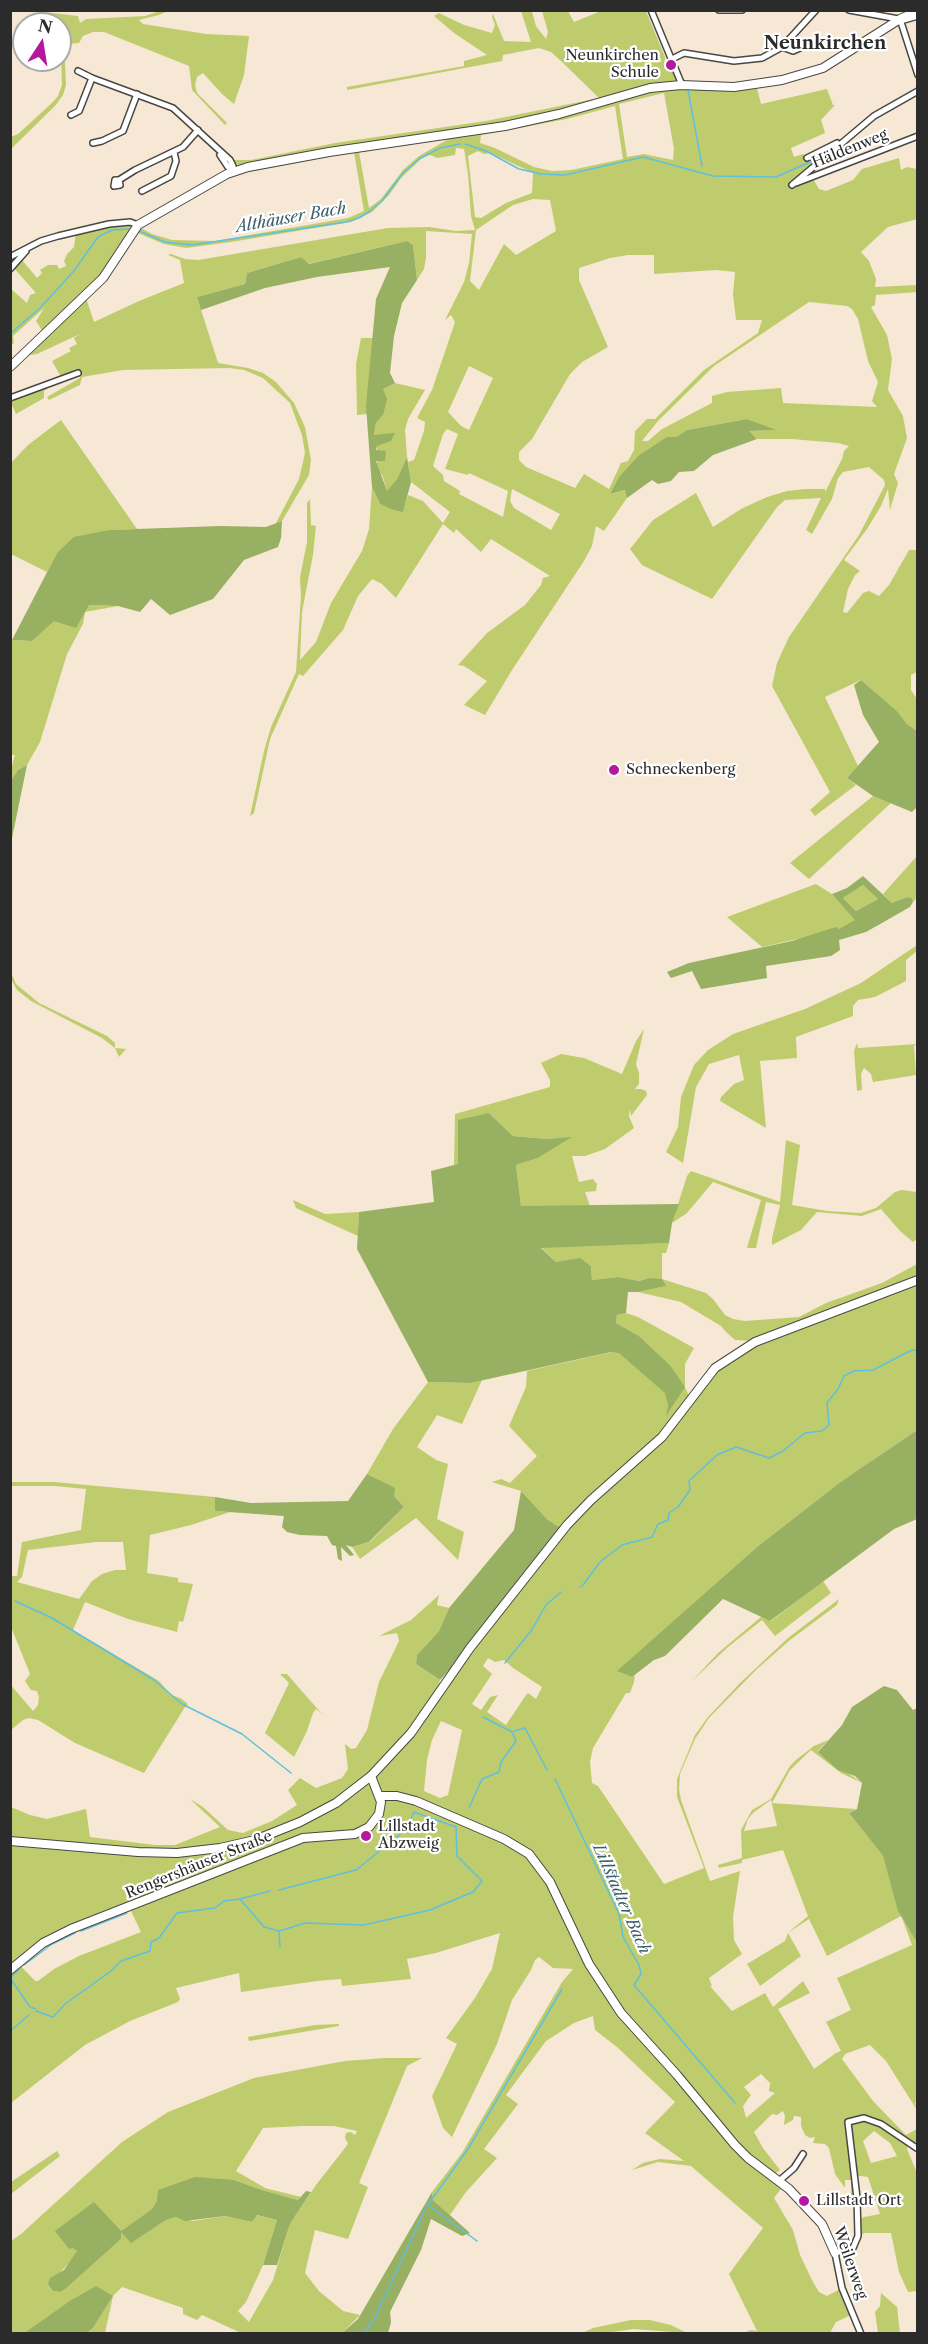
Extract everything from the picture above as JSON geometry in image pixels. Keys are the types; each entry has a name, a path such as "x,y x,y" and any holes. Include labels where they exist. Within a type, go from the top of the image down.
{"main road":[{"path":"379,1793 371,1776 411,1733 470,1648 567,1525 591,1500 662,1437 715,1368 755,1341 918,1280"},
{"name":"Rengershäuser Straße","path":"10,1970 50,1939 303,1838 360,1832 376,1818 380,1808 379,1793"}],"street":[{"path":"651,10 682,85"},
{"path":"719,10 742,10"},
{"path":"672,59 684,53 705,58 745,61 772,54 782,47 816,10"},
{"path":"849,10 900,18 918,16"},
{"path":"10,367 103,278 138,225 212,180 233,171 329,152 505,126 650,88 682,85 734,87 782,80 823,68 900,18 918,11"},
{"path":"900,18 917,71"},
{"path":"782,47 793,51 802,47"},
{"path":"78,71 173,108 218,151 233,171"},
{"path":"71,115 79,111 92,78"},
{"path":"807,158 849,136 874,116 918,91"},
{"path":"93,143 123,130 137,94"},
{"path":"119,180 135,170 174,153 183,147 198,130"},
{"name":"Häldenweg","path":"849,136 792,185 918,136"},
{"path":"142,191 171,176 176,161 174,153"},
{"path":"10,257 41,241 99,226 130,222 138,225"},
{"path":"10,268 27,250"},
{"path":"10,398 78,373"},
{"path":"10,1841 138,1852 200,1851 238,1845 277,1833 316,1814 371,1776"},
{"name":"Weilerweg","path":"350,1791 364,1787 379,1793 416,1801 504,1839 529,1854 550,1882 589,1964 621,2013 685,2084 735,2145 779,2181 822,2224 835,2253 842,2288 861,2334"},
{"path":"835,2253 853,2248 858,2236 857,2198 847,2125 850,2120 864,2118 881,2124 918,2149"},
{"path":"779,2181 794,2168 803,2154"}],"green space":[{"path":"163,10 168,11 139,20 143,24 206,34 249,36 244,75 234,104 203,73 197,77 195,85 197,93 227,123 225,125 192,90 189,66 104,32 93,32 83,36 79,43 72,44 72,15 78,16 80,23 86,19 145,16"},
{"path":"521,11 534,11 532,12 536,26 546,39 548,32 542,11 568,11 574,22 601,11 646,11 665,57 664,68 671,69 683,85 756,84 761,104 827,89 835,105 821,120 825,133 791,148 794,157 803,154 807,158 849,137 794,183 812,177 819,189 826,191 853,180 862,169 899,158 901,170 907,167 917,169 917,219 888,227 861,252 869,261 876,279 875,287 917,285 918,292 876,295 875,305 871,307 887,335 892,359 888,390 903,416 907,438 894,474 898,483 890,510 888,489 867,529 844,560 860,571 855,575 848,589 843,612 847,613 863,593 869,591 879,596 889,585 909,550 917,550 917,672 911,675 911,690 917,699 917,731 861,680 825,697 858,766 847,778 856,785 815,816 810,810 830,792 772,686 777,663 789,637 859,535 885,485 884,480 869,467 843,472 838,478 832,499 812,534 806,530 821,498 785,500 777,507 712,599 642,565 630,549 653,520 696,493 713,527 741,509 767,497 805,489 825,489 825,492 844,451 849,446 792,439 757,439 748,431 773,430 747,419 687,430 676,437 666,438 639,455 620,477 610,494 626,490 627,498 604,531 596,526 592,546 584,561 485,715 464,705 487,681 464,666 458,665 487,633 525,605 541,585 543,578 550,576 491,539 481,552 456,529 454,533 443,524 396,598 382,584 372,579 358,596 343,630 303,676 299,674 270,739 254,813 250,816 271,727 296,672 300,577 307,542 307,503 310,499 311,525 316,526 302,612 300,660 316,642 331,603 362,551 369,529 372,487 380,504 403,511 408,495 423,501 443,523 450,512 411,482 408,462 414,460 424,431 425,422 417,418 432,390 455,322 451,315 445,320 464,282 469,263 472,234 426,231 424,269 417,280 413,245 407,241 308,264 301,257 247,273 245,284 197,297 218,363 248,368 263,373 276,382 294,403 305,427 311,460 309,475 282,521 275,525 299,479 305,453 302,435 290,403 263,378 244,370 229,368 123,370 82,377 80,385 49,400 47,397 80,378 78,373 81,372 77,370 61,377 52,361 71,351 69,348 77,344 74,338 80,334 37,354 22,356 45,335 36,321 44,308 13,336 14,343 11,345 11,289 27,303 30,295 36,293 13,267 21,259 37,278 42,273 40,270 48,265 57,265 59,269 66,266 64,261 74,247 76,232 130,222 152,234 172,240 215,241 348,218 364,211 354,152 249,172 253,169 250,163 239,165 230,160 251,160 335,143 486,121 599,98 551,52 539,48 503,55 502,61 347,90 347,87 464,66 464,61 487,55 454,33 434,16 439,13 464,25 492,33 495,25 493,14 504,41 531,42","holes":["664,93 674,149 673,160 644,154 627,157 619,104","615,106 623,159 571,170 552,171 534,167 480,143 481,135 567,119","452,133 459,133 419,156 403,170 381,199 369,208 359,152 439,140","456,148 464,149 471,216 475,230 456,231 429,227 388,228 198,260 185,259 171,254 168,255 180,260 184,283 94,322 85,295 133,231 164,244 186,248 351,222 372,212 389,195 401,178 422,158 430,155 437,158 455,155","478,151 484,154 491,153 533,173 532,193 506,203 481,218 475,217 468,156","533,199 550,200 556,231 516,255 504,244 479,290 470,281 476,230 513,205","628,255 654,255 654,274 716,270 735,272 733,294 736,320 762,320 758,333 704,370 655,419 647,419 635,431 634,450 628,461 621,463 609,489 584,474 575,488 526,467 519,460 519,452 532,439 570,374 582,362 608,347 579,280 579,268","809,302 847,306 852,309 858,319 868,361 878,382 872,401 877,407 783,403 781,388 727,392 712,396 712,403 662,429 648,441 642,441 658,421 714,366","469,366 493,378 469,430 461,426 448,412","447,429 458,434 445,469 468,475 469,473 508,491 503,517 459,494 460,491 444,481 443,475 433,466 443,434","512,489 560,514 551,530 514,508 510,501"]},
{"path":"62,72 65,72 66,85 63,95 55,106 11,149 11,137 18,134 53,102 62,85"},
{"path":"407,241 413,245 417,280 402,303 394,336 390,373 395,383 383,389 387,399 383,415 376,423 374,435 395,433 391,441 377,446 376,450 386,451 385,461 376,461 387,491 397,479 407,457 411,482 403,512 380,504 372,487 366,406 376,299 390,267 317,277 265,288 201,310 197,297 245,284 247,273 301,257 309,264"},
{"path":"361,338 373,338 367,414 357,415 356,364"},
{"path":"57,382 44,391 44,398 16,414 11,398"},
{"path":"395,383 425,390 408,419 405,430 407,457 397,479 387,492 383,477 377,467 377,446 374,436 376,423 383,415 383,389"},
{"path":"747,419 776,430 749,431 757,439 713,455 694,471 679,472 671,481 658,484 652,480 627,498 625,490 610,494 619,477 639,455 667,437 676,437 687,430"},
{"path":"61,420 137,529 109,530 57,553 47,572 11,554 10,464 28,445"},
{"path":"282,521 278,547 244,560 213,599 170,615 151,599 140,612 118,606 89,605 76,628 54,621 32,641 12,640 57,553 74,537 109,530 220,526 266,527"},
{"path":"89,605 118,606 85,612 83,624 67,654 40,742 27,765 18,770 11,780 15,755 10,755 12,640 32,641 54,620"},
{"path":"861,680 917,731 917,807 912,812 873,796 847,778 879,742 863,715 854,685"},
{"path":"27,765 11,843 11,780 18,770"},
{"path":"873,796 891,803 809,879 790,863"},
{"path":"917,856 917,898 913,902 912,898 907,897 892,903 883,894"},
{"path":"863,876 892,903 907,897 912,898 913,902 910,907 866,932 839,940 840,950 831,956 766,966 767,978 701,989 692,971 671,978 667,972 689,963 792,941 836,927 839,929 855,920 832,894 847,888","holes":["863,885 878,899 856,911 843,898"]},
{"path":"816,884 832,894 856,920 838,930 762,947 727,917"},
{"path":"863,885 878,899 856,911 843,898"},
{"path":"917,945 917,951 906,960 906,981 875,997 858,1000 853,1006 853,1016 796,1037 797,1058 760,1061 766,1128 720,1101 734,1084 744,1080 739,1055 709,1064 696,1087 683,1163 666,1152 678,1127 681,1097 694,1065 708,1050 733,1034 805,1009 861,983"},
{"path":"11,973 16,984 39,1003 107,1036 115,1043 115,1048 102,1038 31,1001 17,990 11,979"},
{"path":"644,1029 636,1064 639,1084 635,1089 646,1091 647,1095 631,1116 630,1109 629,1116 634,1128 605,1149 585,1156 572,1156 579,1182 593,1179 597,1184 596,1191 585,1192 590,1206 521,1206 516,1165 538,1158 570,1138 547,1139 513,1136 489,1113 458,1164 454,1165 455,1114 550,1087 550,1080 541,1063 561,1054 584,1058 622,1074 636,1041"},
{"path":"857,1043 858,1048 917,1044 914,1046 916,1075 873,1082 871,1074 864,1068 861,1074 862,1090 857,1091 854,1051"},
{"path":"115,1048 126,1049 119,1057"},
{"path":"489,1113 513,1136 547,1139 572,1137 538,1158 516,1165 521,1206 679,1204 672,1223 669,1243 541,1248 556,1262 580,1258 591,1266 592,1280 618,1277 639,1281 649,1278 662,1279 666,1286 628,1292 626,1313 617,1315 616,1323 639,1336 670,1365 685,1387 666,1416 668,1405 665,1393 619,1353 611,1352 470,1383 428,1382 357,1249 359,1212 434,1202 431,1171 458,1164 458,1120"},
{"path":"786,1140 800,1145 792,1205 827,1211 861,1213 876,1208 895,1192 902,1190 917,1192 917,1239 913,1242 881,1209 862,1216 817,1212 801,1230 772,1245 780,1205 766,1202 756,1248 747,1248 761,1200 713,1182 687,1213 672,1223 687,1176 691,1171 780,1202"},
{"path":"293,1200 325,1214 359,1212 358,1236 296,1208"},
{"path":"669,1243 666,1253 662,1253 662,1279 706,1293 725,1315 745,1321 799,1317 826,1303 882,1283 917,1264 917,1430 839,1483 757,1547 618,1671 632,1677 635,1675 634,1682 630,1693 626,1693 593,1748 590,1762 592,1783 598,1786 664,1884 704,1868 677,1797 677,1779 695,1735 708,1717 741,1682 788,1638 839,1599 837,1605 790,1640 757,1669 709,1718 695,1739 680,1774 679,1789 710,1881 740,1871 733,1917 734,1940 742,1954 709,1978 712,1986 710,1986 732,2011 765,1993 773,2007 803,1981 810,1993 778,2009 814,2069 841,2051 826,2022 851,2010 837,1978 912,1945 902,1918 917,1943 918,2101 915,2102 917,2110 886,2061 870,2045 845,2054 842,2059 873,2101 906,2135 917,2129 917,2151 908,2146 907,2149 917,2173 917,2291 908,2292 899,2272 891,2233 865,2233 858,2236 858,2220 880,2214 868,2177 853,2175 857,2198 851,2197 851,2180 845,2180 845,2188 835,2174 829,2148 825,2144 813,2143 815,2137 810,2138 805,2135 801,2126 801,2117 794,2116 793,2120 784,2125 783,2111 777,2115 772,2114 754,2132 780,2170 772,2176 784,2185 774,2198 793,2230 800,2255 813,2282 819,2292 827,2296 842,2288 853,2314 836,2322 830,2333 743,2333 751,2330 757,2331 729,2274 763,2228 691,2166 658,2162 632,2170 643,2163 660,2159 684,2161 645,2133 675,2102 617,2047 595,2030 593,2016 574,2023 546,2041 506,2095 518,2104 484,2149 497,2158 466,2192 450,2215 433,2200 432,2192 462,2153 562,1982 573,1969 553,1968 539,1957 535,1960 512,2000 497,2044 452,2137 443,2128 432,2096 457,2044 446,2038 475,1998 492,1969 500,1933 436,1953 407,1959 411,1979 342,1986 341,1979 241,1992 239,1973 176,1988 180,1999 178,2002 130,2021 85,2045 11,2103 11,1807 47,1819 86,1809 90,1837 155,1845 175,1845 220,1827 190,1799 203,1807 228,1830 243,1833 272,1821 297,1805 288,1790 300,1778 316,1788 342,1778 348,1769 345,1744 351,1749 356,1748 367,1730 379,1682 399,1641 397,1633 379,1636 411,1620 439,1595 437,1605 449,1608 439,1631 417,1655 416,1664 440,1680 436,1693 566,1524 557,1526 547,1519 521,1491 492,1482 501,1479 510,1483 537,1456 509,1426 526,1387 527,1371 619,1352 666,1393 667,1414 684,1387 670,1365 639,1336 616,1323 617,1315 626,1313 638,1317 694,1348 685,1364 685,1387 690,1398 702,1383 753,1341 735,1340 721,1326 681,1302 638,1292 665,1286 649,1278 639,1281 618,1277 592,1280 591,1266 580,1259 556,1262 541,1247","holes":["488,1658 495,1662 504,1660 542,1687 536,1699 528,1693 526,1695 506,1725 487,1712 498,1695 490,1697 481,1710 472,1704 492,1674 483,1666","441,1721 462,1730 448,1795 440,1798 424,1791 427,1760 432,1740","129,1907 141,1932 79,1956 35,1981 19,1964 71,1929","761,2074 770,2083 769,2091 775,2093 746,2118 743,2106 751,2095 744,2087","874,2131 890,2143 897,2156 871,2163 863,2141"]},
{"path":"482,1380 462,1424 437,1415 417,1447 436,1460 448,1464 437,1519 464,1532 458,1560 416,1518 360,1559 352,1547 370,1542 404,1507 394,1496 391,1487 367,1474 393,1429 428,1382 470,1383"},
{"path":"917,1430 917,1519 894,1529 770,1621 723,1599 665,1656 654,1660 632,1677 617,1671 757,1547 839,1483"},
{"path":"367,1474 395,1488 394,1496 404,1507 369,1542 352,1547 346,1545 354,1555 350,1556 341,1547 342,1561 338,1559 336,1546 332,1545 327,1536 287,1532 282,1527 284,1516 215,1511 215,1497 251,1503 348,1501"},
{"path":"11,1482 54,1482 215,1497 215,1511 230,1512 150,1535 147,1573 178,1578 178,1582 193,1584 183,1622 179,1621 177,1632 128,1619 85,1602 73,1630 159,1681 171,1695 187,1703 188,1707 185,1707 144,1773 75,1743 38,1720 29,1718 23,1720 11,1730 10,1684 33,1711 38,1705 39,1697 37,1691 31,1690 25,1681 30,1674 11,1627 11,1576 17,1576 22,1542 81,1530 86,1489 11,1486","holes":["96,1542 123,1542 126,1570 115,1570 102,1574 92,1581 79,1599 17,1582 22,1577 28,1550"]},
{"path":"521,1491 547,1519 557,1526 565,1525 475,1642 440,1680 416,1664 417,1655 439,1631 449,1608 514,1530"},
{"path":"823,1581 831,1593 775,1636 762,1620 728,1647 692,1681 718,1653 761,1617 771,1621"},
{"path":"280,1674 287,1674 322,1714 316,1709 313,1713 294,1757 265,1733 289,1683"},
{"path":"884,1686 897,1690 913,1710 917,1708 917,1943 898,1911 883,1856 849,1813 857,1809 862,1783 855,1776 838,1770 818,1752 842,1725 852,1707"},
{"path":"828,1740 818,1751 862,1783 841,1773 811,1750 790,1770 772,1803 856,1809 849,1813 883,1856 901,1916 827,1956 809,1919 788,1933 808,1916 783,1850 742,1860 742,1863 719,1868 718,1865 742,1858 741,1830 752,1810 771,1799 790,1766 797,1759 814,1746","holes":["771,1800 777,1826 744,1831 748,1819 754,1812"]},
{"path":"788,1933 801,1956 760,1986 747,1964 785,1941"},
{"path":"339,2024 339,2026 249,2041 248,2037 315,2025"},
{"path":"422,2058 407,2066 359,2183 368,2187 348,2239 315,2230 305,2273 319,2291 343,2311 360,2315 342,2333 241,2333 202,2315 197,2320 183,2314 183,2308 122,2287 113,2296 68,2302 24,2333 11,2334 11,2241 122,2142 168,2112 254,2078 345,2061","holes":["334,2126 357,2131 355,2135 351,2132 346,2133 345,2138 348,2144 316,2185 290,2224 273,2280 249,2322 238,2311 246,2302 263,2265 277,2220 256,2215 252,2222 225,2216 193,2221 176,2217 166,2220 136,2239 121,2231 152,2209 157,2201 234,2180 298,2200 301,2197 265,2188 236,2171 263,2128","121,2239 60,2292 53,2291 49,2284 73,2259 77,2251 72,2248"]},
{"path":"57,2151 60,2156 11,2194 11,2182"},
{"path":"195,2177 234,2180 298,2200 306,2191 311,2192 290,2224 277,2265 263,2265 277,2220 257,2215 252,2222 225,2216 185,2221 176,2217 166,2220 131,2243 121,2232 121,2239 65,2289 60,2292 53,2291 48,2284 50,2278 64,2270 77,2251 69,2249 55,2231 94,2202 121,2231 152,2209 157,2201 158,2190"},
{"path":"432,2192 433,2200 470,2233 462,2236 431,2219 421,2250 390,2312 391,2322 388,2333 342,2333 358,2319"},
{"path":"96,2286 113,2296 93,2328 87,2333 24,2333 68,2302"},
{"path":"881,2293 897,2307 900,2333 878,2333 875,2312 880,2306"},
{"path":"113,2296 105,2333 87,2333 93,2328"},
{"path":"631,2320 650,2320 671,2325 685,2333 634,2329 580,2334 593,2328"}],"waterway":[{"path":"688,90 702,166"},
{"name":"Althäuser Bach","path":"139,231 165,242 192,245 346,222 359,218 382,201 403,173 419,159 440,148 460,144"},
{"name":"Althäuser Bach","path":"465,144 486,151 519,169 541,174 565,175 643,157 713,176 776,177 819,158"},
{"name":"Althäuser Bach","path":"10,334 40,308 73,272 98,237 112,230 129,229"},
{"path":"580,1587 600,1562 622,1545 652,1537 658,1524 668,1520 669,1513 678,1507 690,1490 689,1481 717,1455 736,1447 769,1458 783,1451 805,1433 822,1431 829,1425 827,1403 838,1389 844,1376 854,1371 873,1370 912,1350 918,1350"},
{"path":"505,1663 531,1631 546,1605 561,1592"},
{"path":"15,1601 52,1618 154,1680 182,1704 242,1734 291,1773"},
{"path":"469,1808 482,1779 499,1772 501,1762 516,1741 512,1732 483,1717"},
{"path":"514,1731 525,1728 547,1770"},
{"name":"Lillstadter Bach","path":"555,1779 619,1914 623,1937 639,1965 641,1974 634,1985 735,2103"},
{"path":"240,1899 264,1927 279,1931 305,1923 364,1925 430,1910 473,1892 482,1881 457,1856 456,1827 414,1812 409,1823 394,1841 389,1843"},
{"path":"279,1890 356,1870 382,1849"},
{"path":"36,2011 53,2017 65,2004 111,1971 121,1961 150,1951 151,1942 159,1938 177,1913 215,1908 224,1901 270,1891"},
{"path":"81,1931 127,1913"},
{"path":"279,1931 280,1947"},
{"path":"24,1965 52,1944 75,1933"},
{"path":"11,1977 19,1970"},
{"path":"10,1978 30,2007 36,2009"},
{"path":"427,2206 468,2149 562,1989"},
{"path":"10,2031 29,2015"},
{"path":"429,2206 477,2241"},
{"path":"363,2334 375,2318 425,2209"}],"place":[{"name":"Neunkirchen Schule","path":"671,65"},
{"name":"Schneckenberg","path":"614,770"},
{"name":"Lillstadt Abzweig","path":"366,1836"},
{"name":"Lillstadt Ort","path":"804,2201"}],"district":[{"name":"Neunkirchen","path":"825,44"}]}
